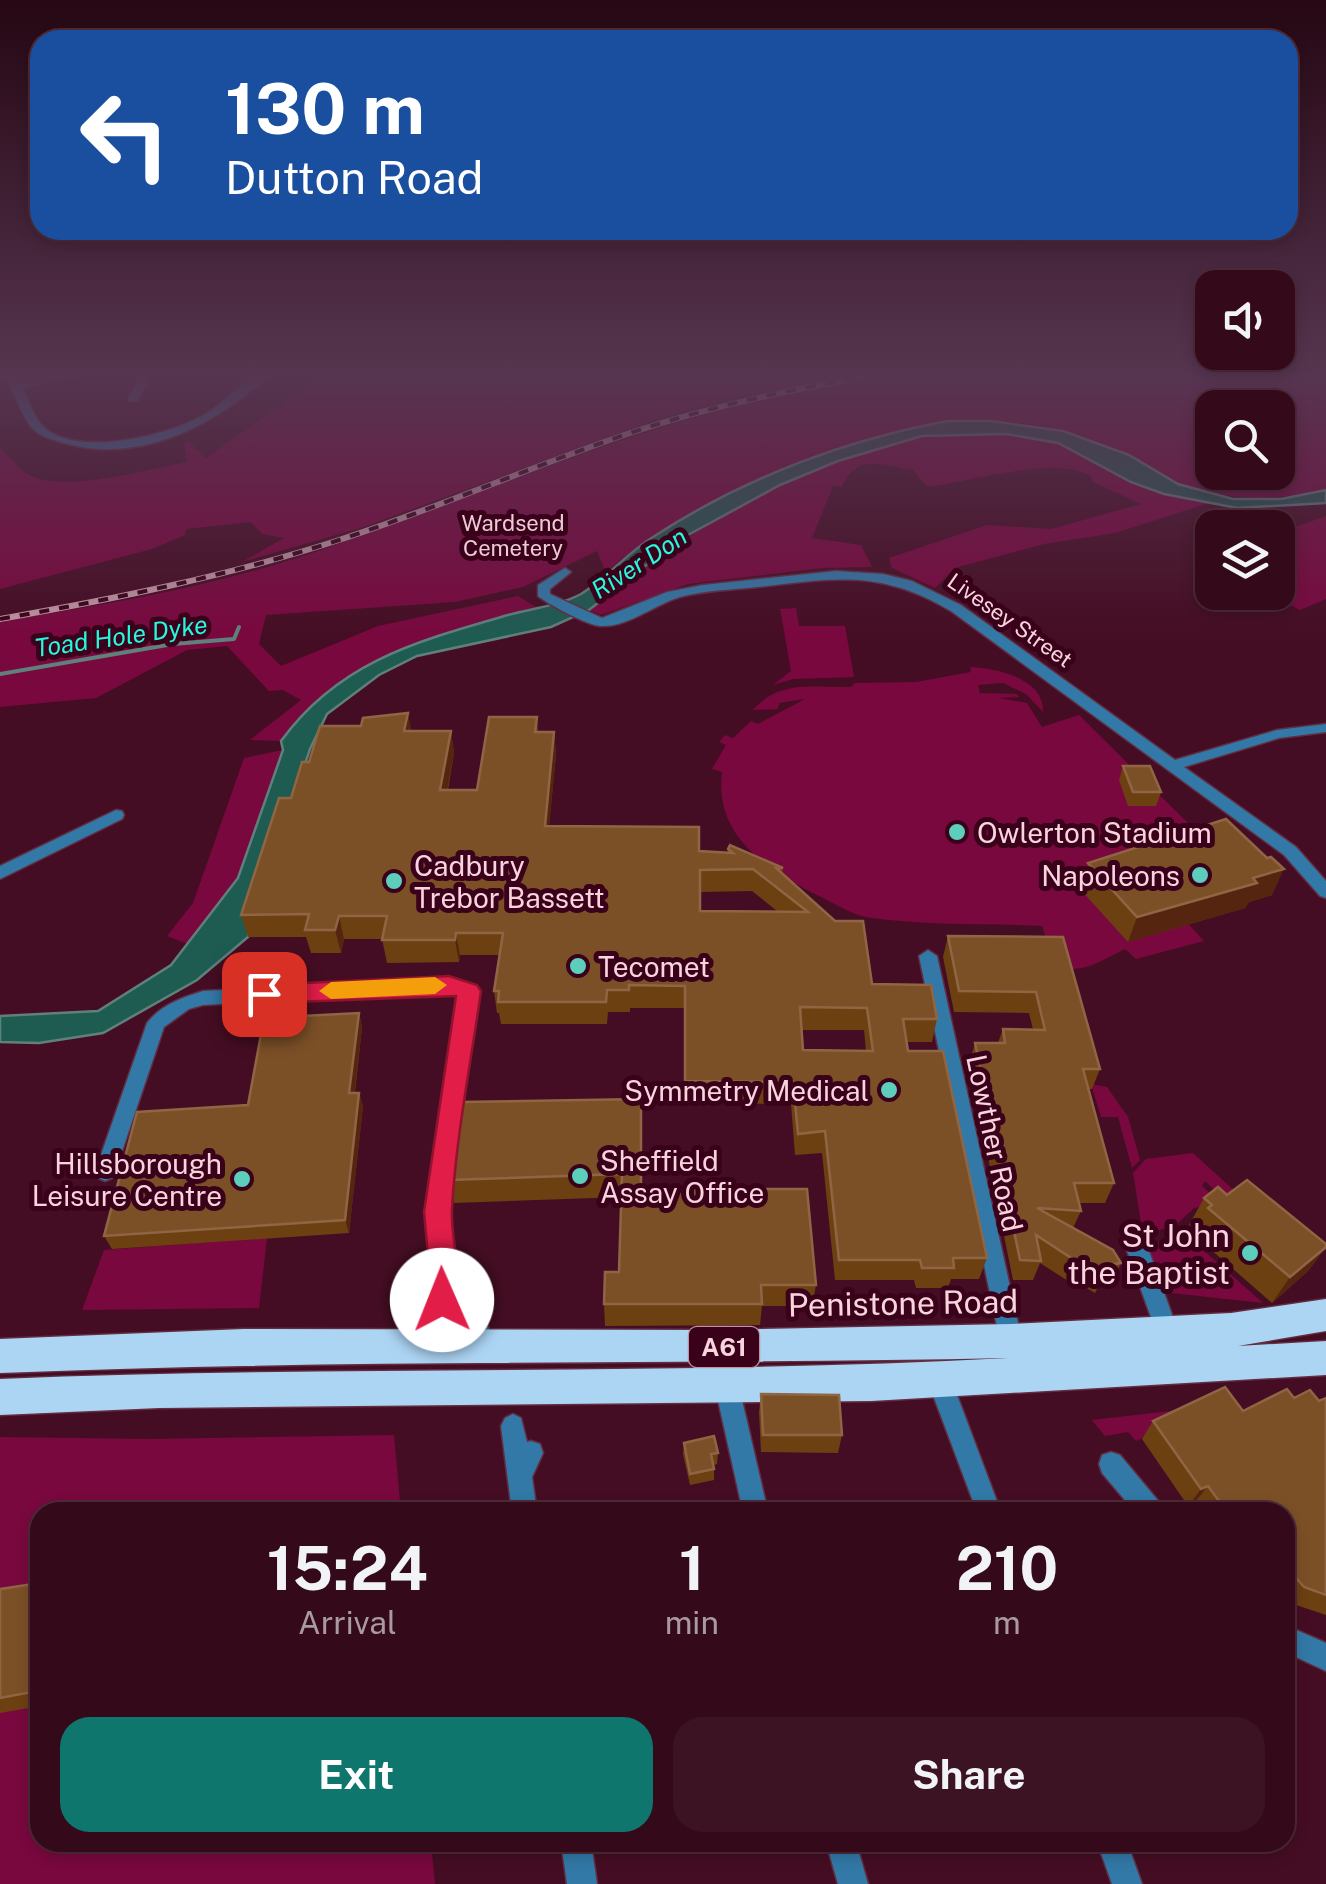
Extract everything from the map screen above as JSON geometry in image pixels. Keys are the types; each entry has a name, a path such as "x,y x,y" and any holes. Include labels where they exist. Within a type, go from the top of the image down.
{"highway":[{"name":"Penistone Road","path":"0,1356 244,1346 1011,1341 1168,1334 1323,1317"},
{"path":"438,1346 489,1389"},
{"name":"A61","path":"0,1398 158,1390 726,1387 1118,1372 1326,1358"}],"street":[{"name":"Livesey Street","path":"565,572 542,590 550,600 586,619 606,622 662,598 696,590 846,573 903,580 946,601 1174,765 1290,851 1326,892"},
{"path":"1174,765 1277,734 1326,728"},
{"path":"0,874 116,816"},
{"name":"Lowther Road","path":"928,956 1011,1341"},
{"path":"106,1172 156,1023 182,1004 203,998 449,985 469,991 438,1212 444,1276 438,1346"},
{"path":"1132,1236 1168,1334"},
{"path":"444,1276 462,1311 491,1346"},
{"path":"939,1379 985,1502"},
{"path":"726,1387 754,1502"},
{"path":"513,1426 523,1502"},
{"path":"519,1476 531,1453"},
{"path":"1112,1464 1143,1502"},
{"path":"1295,1643 1326,1657"},
{"path":"577,1852 582,1884"},
{"path":"845,1852 853,1884"},
{"path":"1116,1852 1127,1884"}],"green space":[{"path":"0,461 13,461 23,471 57,482 102,479 187,462 543,461 364,527 242,562 284,538 262,534 251,522 186,529 185,535 152,549 0,589"},
{"name":"Wardsend Cemetery","path":"562,461 815,461 672,527 606,573 597,551 523,587 455,602 266,615 259,644 281,666 378,626 518,596 536,607 428,638 363,667 306,711 281,741 250,740 301,700 283,690 269,691 227,646 187,650 96,698 0,707 0,622 212,582 372,532"},
{"path":"839,461 1090,461 1131,482 1209,503 1115,533 1044,544 955,568 935,588 892,568 889,558 987,525 1051,529 1141,504 1075,470 1034,469 927,487 913,470 863,465 848,476 842,487 833,486 812,538 861,545 872,567 822,568 688,584 601,615 589,610 715,520"},
{"path":"1128,461 1195,461 1195,488"},
{"path":"1295,461 1326,461 1326,490 1270,497 1202,490 1295,490"},
{"path":"1326,516 1326,599 1300,610 1295,607 1295,527"},
{"path":"796,608 799,626 845,626 854,677 793,679 773,685 791,671 780,609"},
{"name":"Owlerton Stadium","path":"970,667 1005,673 1028,684 1042,701 1043,712 1026,694 1003,683 978,685 980,693 1017,694 1019,697 999,698 1027,703 1042,727 1079,715 1195,830 1167,833 1147,850 1157,890 1204,941 1136,959 1125,949 1095,964 1073,969 1057,958 1042,926 866,917 798,885 747,848 726,815 722,772 712,769 726,745 719,742 725,735 733,738 751,721 758,724 805,699 779,703 778,709 753,710 763,700 798,687 916,682 971,672"},
{"path":"283,750 238,878 188,944 167,936 193,903 244,758"},
{"path":"1091,1084 1107,1087 1128,1117 1140,1160 1132,1168 1118,1117 1101,1117"},
{"path":"1193,1153 1250,1205 1231,1206 1205,1181 1202,1186 1220,1202 1194,1208 1176,1225 1143,1235 1133,1173 1146,1159"},
{"path":"1187,1236 1263,1303 1162,1292 1148,1244 1162,1242 1170,1246"},
{"path":"267,1238 259,1308 82,1310 104,1250"},
{"path":"1191,1405 1197,1412 1136,1441 1128,1432 1105,1436 1092,1420 1171,1411"},
{"path":"394,1435 400,1502 30,1502 30,1852 432,1852 435,1884 0,1884 0,1437"}],"water":[{"name":"River Don","path":"804,461 838,461 780,485 677,541 589,610 551,627 417,656 379,675 327,714 310,749 248,937 197,980 103,1033 39,1043 0,1042 0,1016 98,1011 171,965 238,878 283,750 281,741 328,691 382,658 412,645 581,594 653,537 758,480"},
{"path":"1092,461 1139,461 1178,484 1233,499 1281,499 1326,490 1326,503 1237,508 1164,494"}],"building":[{"path":"408,713 404,731 451,731 440,790 477,790 489,717 537,717 535,732 554,732 545,826 699,827 699,851 733,853 728,849 730,845 783,868 776,868 835,921 863,921 872,984 931,985 937,1019 903,1019 908,1051 943,1051 987,1258 953,1258 954,1268 922,1268 920,1260 839,1260 825,1131 798,1134 793,1082 685,1081 685,986 629,985 629,990 607,990 606,1002 498,1002 499,991 494,991 503,933 456,933 455,940 382,940 387,916 339,916 335,930 305,930 309,914 241,915 279,798 291,798 302,762 309,762 320,726 361,726 363,718","holes":["753,869 808,912 700,911 700,870","800,1007 867,1008 873,1051 803,1050"]},
{"path":"1123,766 1150,766 1161,792 1133,792"},
{"path":"1226,819 1284,869 1253,878 1257,883 1137,917 1088,863"},
{"path":"948,936 1063,937 1100,1069 1083,1069 1114,1183 1074,1183 1081,1211 1037,1208 1113,1250 1121,1263 1109,1265 1104,1273 1087,1264 1085,1267 1036,1235 1041,1261 1020,1260 975,1043 1005,1043 1003,1029 1045,1030 1036,992 959,991"},
{"name":"Hillsborough Leisure Centre","path":"359,1013 349,1093 359,1093 345,1220 104,1236 137,1112 248,1105 264,1018"},
{"path":"641,1099 641,1189 807,1189 816,1285 761,1285 762,1304 604,1304 605,1272 619,1272 622,1174 449,1180 460,1102"},
{"path":"1247,1180 1326,1244 1290,1277 1208,1208 1212,1205 1204,1198 1218,1187 1227,1195"},
{"path":"1225,1387 1243,1411 1287,1389 1294,1398 1310,1390 1319,1401 1326,1398 1326,1595 1304,1587 1295,1577 1295,1502 1220,1502 1208,1486 1201,1489 1153,1421"},
{"path":"761,1394 839,1395 842,1435 763,1435"},
{"path":"714,1436 718,1453 711,1454 714,1469 690,1474 684,1443"},
{"path":"30,1584 30,1692 0,1698 0,1589"}],"waterway":[{"name":"Toad Hole Dyke","path":"0,674 173,644 234,639 239,627"}],"railway":[{"path":"0,619 128,595 255,565 376,528 554,461"}],"slow traffic":[{"path":"331,991 435,985"}],"place":[{"name":"Owlerton Stadium","path":"957,832"},
{"name":"Napoleons","path":"1200,875"},
{"name":"Cadbury Trebor Bassett","path":"394,881"},
{"name":"Tecomet","path":"578,966"},
{"name":"Symmetry Medical","path":"889,1090"},
{"name":"Sheffield Assay Office","path":"580,1176"},
{"name":"Hillsborough Leisure Centre","path":"242,1179"},
{"name":"St John the Baptist","path":"1250,1253"}],"route":[{"path":"264,994 449,985 469,991 438,1212 444,1276 442,1300"}]}
